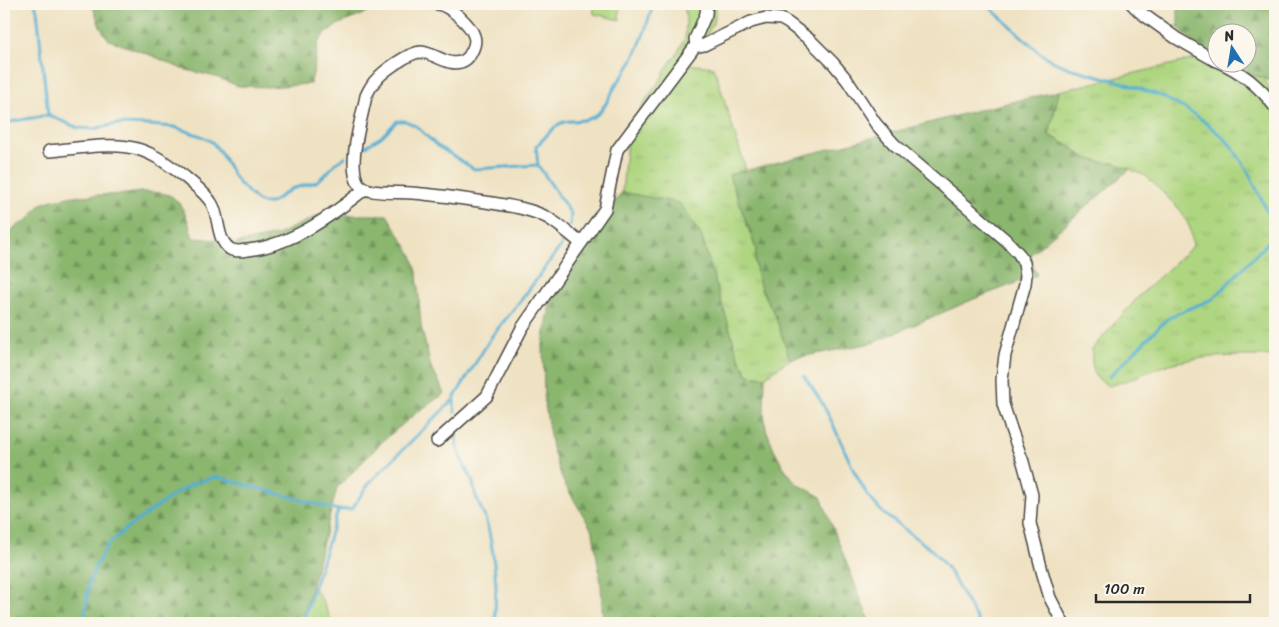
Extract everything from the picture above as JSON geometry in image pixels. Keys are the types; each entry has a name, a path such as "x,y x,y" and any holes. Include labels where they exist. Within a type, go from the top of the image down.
{"street":[{"path":"438,4 450,9 467,25 474,37 474,48 468,58 454,63 427,53 413,53 376,80 366,96 354,157 358,184 365,189 374,191 406,192 448,197 536,212 548,218 581,243"},
{"path":"437,441 487,396 522,328 605,209 616,150 696,45 695,39 706,14 707,4"},
{"path":"1132,4 1176,38 1206,55"},
{"path":"696,45 704,45 750,22 766,18 781,19 788,23 810,40 833,63 876,124 894,144 1008,241 1019,254 1026,269 1025,284 1004,355 1002,380 1004,404 1032,495 1030,523 1042,571 1050,598 1063,623"},
{"path":"1237,72 1265,95 1275,107"},
{"path":"49,150 109,146 129,147 152,155 168,164 209,199 217,217 220,237 228,248 233,251 273,245 294,236 323,219 365,189"}],"green space":[{"path":"92,4 380,4 325,33 318,43 310,84 267,87 238,86 216,77 182,69 109,40 100,27"},
{"path":"593,4 620,4 620,20 594,14"},
{"path":"684,4 717,4 714,21 707,35 687,64 714,67 746,170 729,175 756,249 755,260 761,289 775,315 790,359 765,377 748,375 738,356 701,235 622,192 627,138 643,104 677,54 685,38"},
{"path":"1178,4 1275,4 1275,84 1264,78 1242,72 1256,72 1256,22 1206,22 1206,57 1178,27"},
{"path":"1195,59 1206,62 1206,72 1242,72 1264,78 1275,100 1275,358 1272,356 1231,356 1176,362 1108,386 1095,376 1092,363 1092,349 1140,295 1193,246 1190,228 1181,211 1146,176 1115,163 1085,158 1071,147 1049,135 1059,91"},
{"path":"1059,91 1049,135 1071,147 1085,158 1115,163 1130,169 1031,254 1033,267 1037,275 974,299 872,343 790,359 775,315 761,289 755,260 756,249 729,175 990,107"},
{"path":"156,192 171,196 176,200 185,215 193,238 230,241 234,245 277,235 319,215 387,215 412,255 417,272 421,326 432,371 438,379 444,394 416,413 384,440 337,488 302,623 4,623 4,224 8,233 28,220 41,204 52,200 74,196"},
{"path":"622,192 680,203 701,235 738,356 748,375 765,377 764,412 766,429 774,449 783,466 796,483 821,497 870,623 603,623 601,584 593,532 563,481 552,448 544,398 543,344 552,292"},
{"path":"312,586 320,596 330,618 335,623 302,623"}],"waterway":[{"path":"35,4 48,115"},
{"path":"570,225 571,214 538,165 536,146 558,125 591,118 602,110 636,53 646,29 653,4"},
{"path":"986,4 1040,53 1054,62 1161,96 1201,119 1232,147 1248,171 1275,228"},
{"path":"4,123 48,115 78,128 93,129 117,124 174,127 201,136 212,142 237,181 256,200 262,203 271,203 291,189 316,182 345,157"},
{"path":"358,151 381,137 397,121 405,121 416,126 436,145 474,169 538,165"},
{"path":"1109,377 1167,319 1213,299 1275,235"},
{"path":"84,623 89,583 96,565 108,545 123,531 175,494 194,483 217,477 338,510 352,509 369,483 453,400 492,336 525,295 563,241"},
{"path":"804,376 821,401 868,496 883,513 932,550 948,569 979,623"},
{"path":"454,401 455,413"},
{"path":"456,435 457,447 472,479 476,497 489,532 496,585 496,623"},
{"path":"303,623 338,510"}]}
